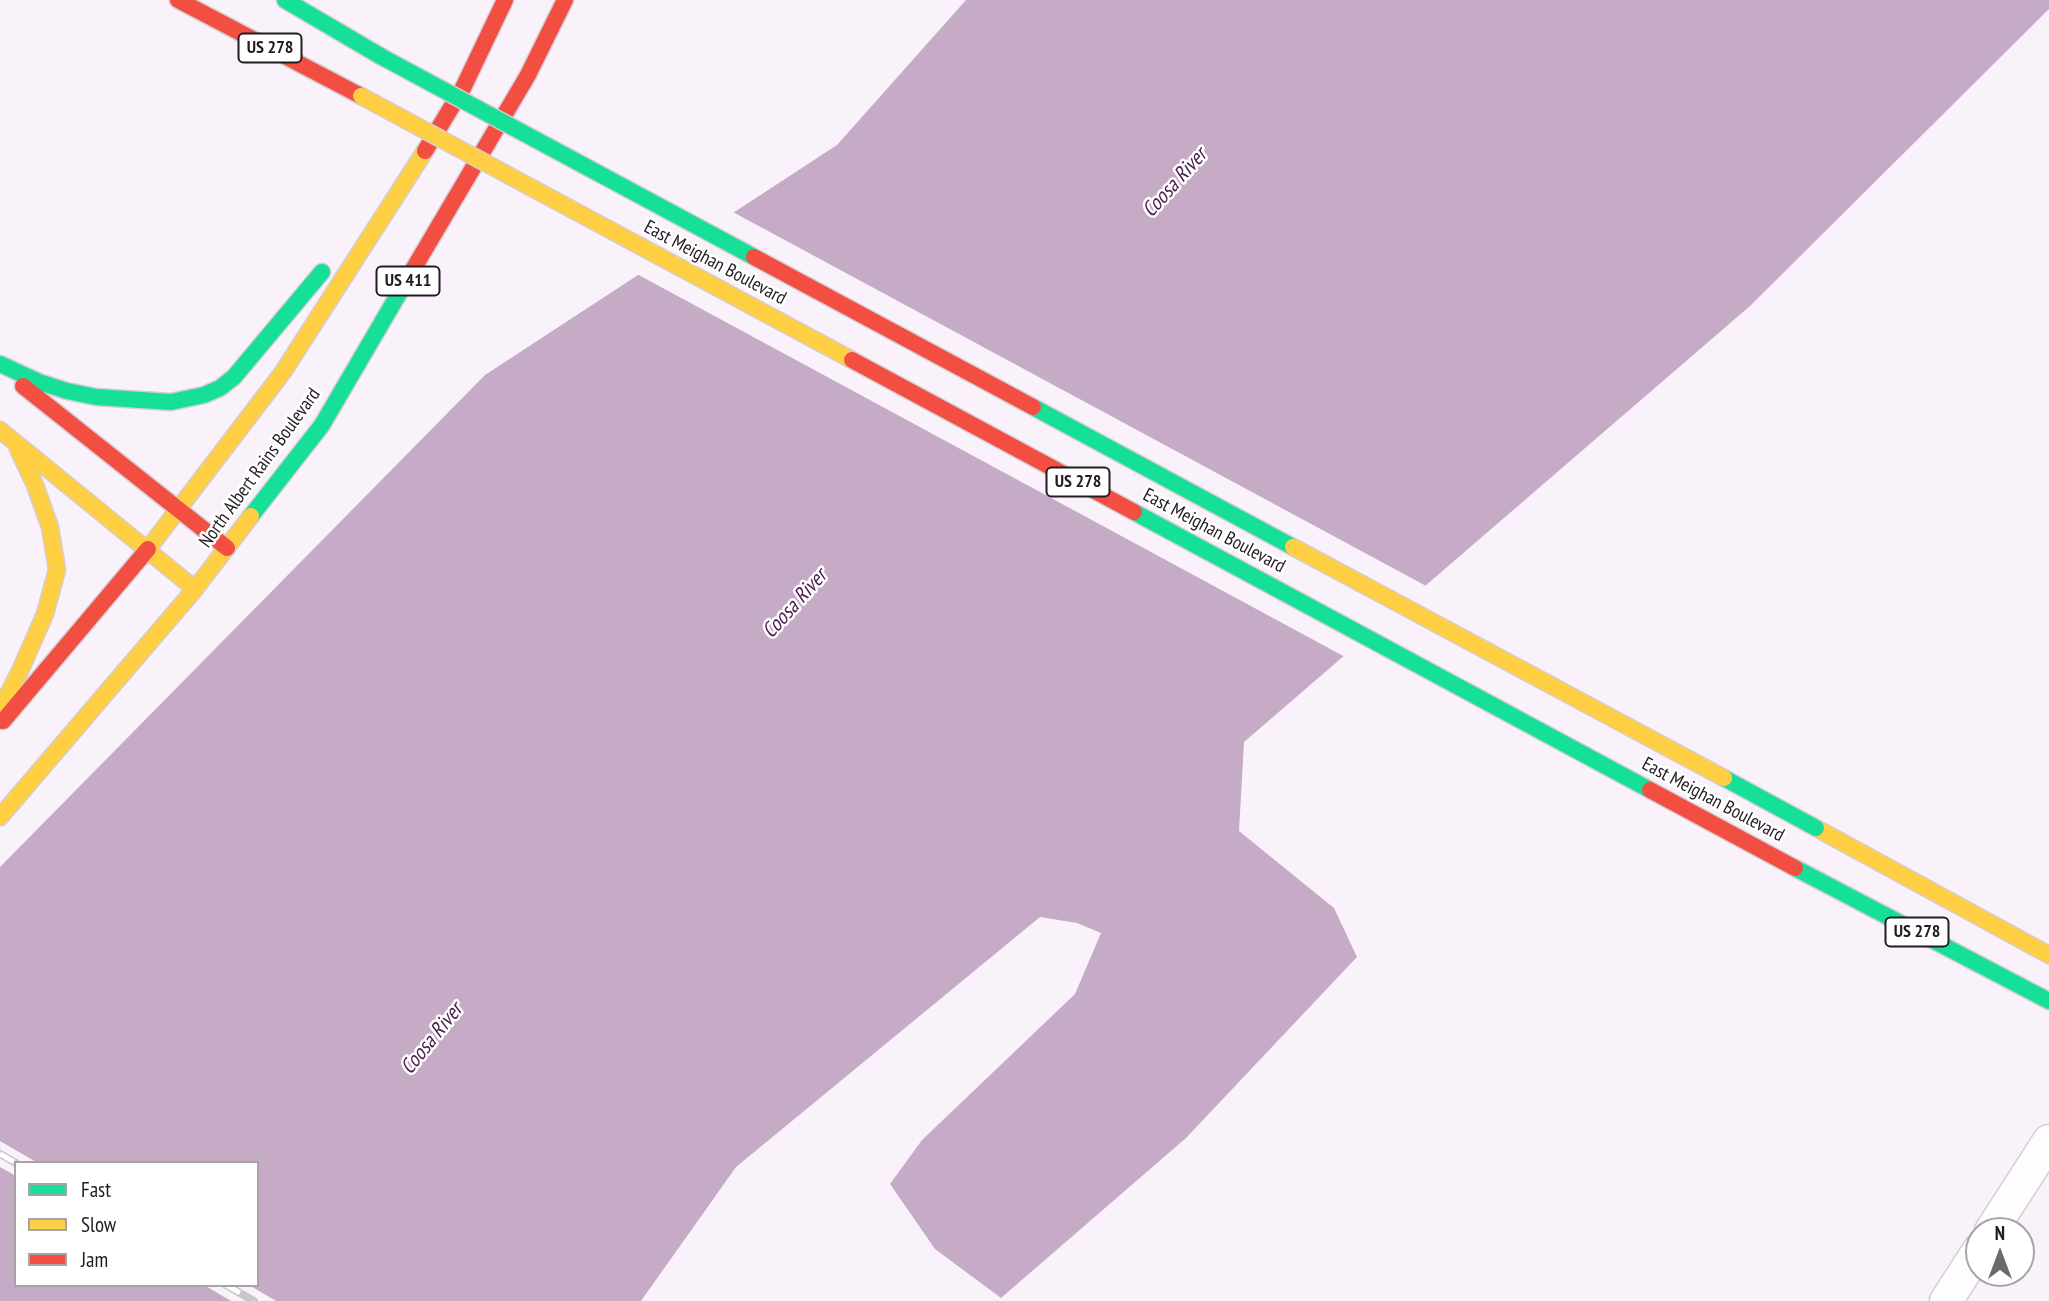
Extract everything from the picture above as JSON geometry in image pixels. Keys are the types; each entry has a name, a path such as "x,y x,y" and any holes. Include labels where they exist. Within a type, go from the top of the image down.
{"main road":[{"name":"East Meighan Boulevard","path":"178,0 1795,868 2044,998"},
{"name":"East Meighan Boulevard","path":"285,0 382,57 2049,955"},
{"name":"North Albert Rains Boulevard","path":"0,724 148,549 283,372 407,181 463,88 505,0"},
{"name":"North Albert Rains Boulevard","path":"0,817 195,589 328,414 528,75 565,0"},
{"path":"351,235 407,181"},
{"path":"0,366 39,382 96,397 171,402 204,396 234,377 297,304 335,254"},
{"path":"0,366 227,548"},
{"path":"0,430 195,589"},
{"path":"0,710 45,614 57,570 50,527 16,444"}],"street":[{"path":"2000,1217 2049,1141"},
{"path":"1946,1301 1965,1272"}],"water":[{"name":"Coosa River","path":"966,0 2049,0 2049,9 1750,306 1244,742 1239,831 1334,908 1357,957 1186,1138 1001,1298 935,1249 890,1184 922,1140 1075,994 1101,933 1077,923 1040,917 736,1167 641,1301 0,1301 0,867 485,375 837,145"}],"pier":[{"path":"731,211 1428,587 1347,658 635,273"},
{"path":"0,1141 35,1161 14,1161 14,1175 0,1167"},
{"path":"207,1287 252,1287 276,1301 231,1301"}],"railway":[{"path":"0,1154 14,1162"},
{"path":"230,1287 254,1301"}],"traffic: fast":[{"path":"285,0 382,57"},
{"path":"382,57 754,257"},
{"path":"0,364 39,382 96,397 171,402 204,395 220,388 234,377 322,272"},
{"path":"251,516 322,425 408,278"},
{"path":"1033,407 1293,547"},
{"path":"1134,512 1650,790"},
{"path":"1724,778 1816,828"},
{"path":"1795,868 2049,1001"}],"traffic: slow":[{"path":"361,96 852,360"},
{"path":"148,549 283,372 425,151"},
{"path":"0,430 195,589 251,516"},
{"path":"0,710 45,614 57,570 50,527 18,449"},
{"path":"1293,547 1724,778"},
{"path":"0,817 195,589"},
{"path":"1816,828 2049,955"}],"traffic: jam":[{"path":"178,0 361,96"},
{"path":"425,151 463,88 505,0"},
{"path":"408,278 528,75 565,0"},
{"path":"754,257 1033,407"},
{"path":"852,360 1134,512"},
{"path":"23,386 227,548"},
{"path":"3,721 148,549"},
{"path":"1650,790 1795,868"}]}
